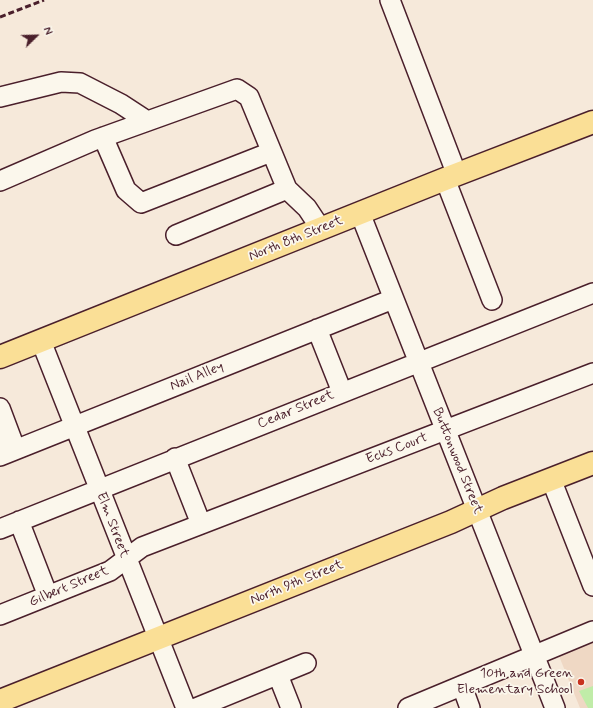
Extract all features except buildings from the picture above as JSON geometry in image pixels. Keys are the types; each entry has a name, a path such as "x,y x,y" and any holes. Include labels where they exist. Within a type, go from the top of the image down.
{"main road":[{"name":"North 8th Street","path":"0,357 360,213 593,122"},
{"name":"North 9th Street","path":"0,701 451,522 476,510 593,463"}],"street":[{"path":"390,0 492,300"},
{"path":"0,97 61,82 80,83 121,104 147,121"},
{"path":"0,181 99,139 237,89 249,97 287,189 307,208 321,229"},
{"path":"99,139 126,190 141,203 271,152"},
{"path":"176,235 287,189"},
{"name":"Buttonwood Street","path":"360,213 555,708"},
{"name":"Cedar Street","path":"0,529 593,292"},
{"name":"Nail Alley","path":"0,456 393,299"},
{"path":"317,329 342,392"},
{"name":"Elm Street","path":"41,341 186,708"},
{"name":"Ecks Court","path":"201,524 593,373"},
{"path":"0,408 12,440 0,445"},
{"path":"175,458 201,524"},
{"path":"551,479 593,586"},
{"path":"19,521 48,596"},
{"name":"Gilbert Street","path":"0,616 110,572 142,548 201,524"},
{"path":"408,708 593,631"},
{"path":"196,708 306,663"},
{"path":"278,675 291,708"},
{"path":"462,686 470,708"}],"shaded area":[{"name":"10th and Green Elementary School","path":"593,642 593,708 580,708 559,656"}],"green space":[{"path":"593,686 593,708 588,708 579,691"}],"railway":[{"path":"0,17 44,0"}],"place":[{"name":"10th and Green Elementary School","path":"581,682"}]}
